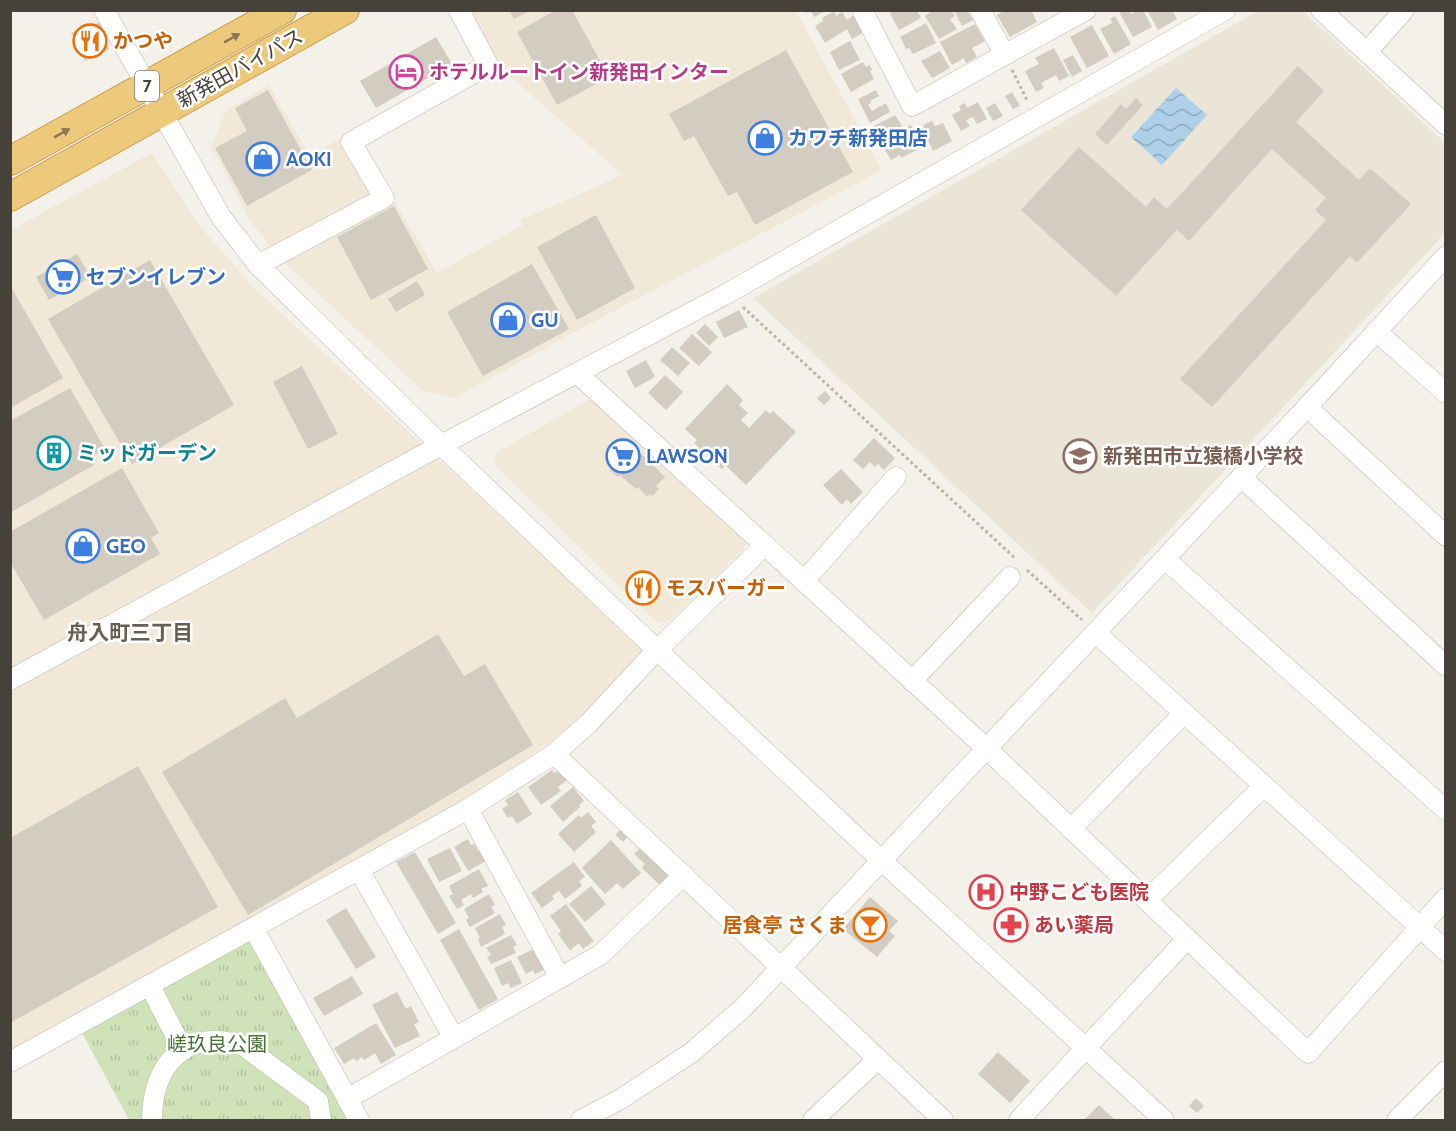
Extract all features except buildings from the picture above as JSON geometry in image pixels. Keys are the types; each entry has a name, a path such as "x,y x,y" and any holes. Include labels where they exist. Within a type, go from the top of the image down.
{"highway":[{"name":"新発田バイパス","path":"10,161 282,10"},
{"name":"新発田バイパス","path":"10,197 345,10"}],"street":[{"path":"104,10 221,217 258,265 441,445 657,650 1164,1120"},
{"path":"258,265 384,198 351,142 488,65 459,10"},
{"path":"862,10 912,106 1086,10"},
{"path":"980,10 1005,55"},
{"path":"10,680 441,445 729,293 1225,10"},
{"path":"1321,10 1446,125"},
{"path":"1367,52 1404,10"},
{"path":"582,1120 619,1100 690,1053 743,1008 1444,260"},
{"path":"1376,331 1446,393"},
{"path":"577,373 987,749 1308,1053 1418,926 1446,898"},
{"path":"1307,407 1446,536"},
{"path":"804,581 896,477"},
{"path":"1241,477 1446,666"},
{"path":"10,1062 468,809 554,754 589,723 657,650 765,545"},
{"path":"1165,559 1446,810"},
{"path":"912,681 1018,569"},
{"path":"1096,633 1446,951"},
{"path":"1071,829 1184,713"},
{"path":"554,754 943,1120"},
{"path":"1147,900 1264,786"},
{"path":"468,809 560,978"},
{"path":"360,870 454,1038"},
{"path":"318,1101 344,1094 454,1038 600,955 684,875"},
{"path":"254,928 359,1120"},
{"path":"1019,1120 1188,939"},
{"path":"150,986 183,1048"},
{"path":"153,1120 154,1092 161,1072 183,1048 212,1041 232,1042 244,1046 318,1101 321,1120"},
{"path":"813,1120 877,1060"},
{"path":"1397,1120 1446,1071"}],"path":[{"path":"1005,55 1036,118"},
{"path":"729,293 1018,569 1096,633"}],"shaded area":[{"path":"468,11 796,11 882,170 454,398 422,390 284,262 394,200 437,273 523,225 521,220 623,175 504,71"},
{"name":"新発田市立猿橋小学校","path":"1258,11 1303,11 1445,143 1445,233 1092,613 753,298"},
{"path":"269,85 310,156 339,139 370,194 272,249 249,219 211,147 226,110"},
{"path":"152,153 199,225 251,285 644,651 578,722 464,802 11,1053 11,230"},
{"path":"596,396 744,535 746,546 669,621 657,623 494,464 495,453"}],"green space":[{"name":"嵯玖良公園","path":"249,940 348,1120 129,1120 81,1031"}],"water":[{"path":"1176,88 1207,115 1162,165 1131,137"}],"place":[{"name":"かつや","path":"90,41"},
{"name":"ホテルルートイン新発田インター","path":"406,72"},
{"name":"カワチ新発田店","path":"765,138"},
{"name":"AOKI","path":"263,159"},
{"name":"セブンイレブン","path":"63,277"},
{"name":"GU","path":"508,320"},
{"name":"ミッドガーデン","path":"54,453"},
{"name":"LAWSON","path":"623,456"},
{"name":"新発田市立猿橋小学校","path":"1080,456"},
{"name":"GEO","path":"83,546"},
{"name":"モスバーガー","path":"643,588"},
{"name":"中野こども医院","path":"986,892"},
{"name":"居食亭 さくま","path":"870,925"},
{"name":"あい薬局","path":"1011,925"}],"district":[{"name":"舟入町三丁目","path":"130,632"}]}
